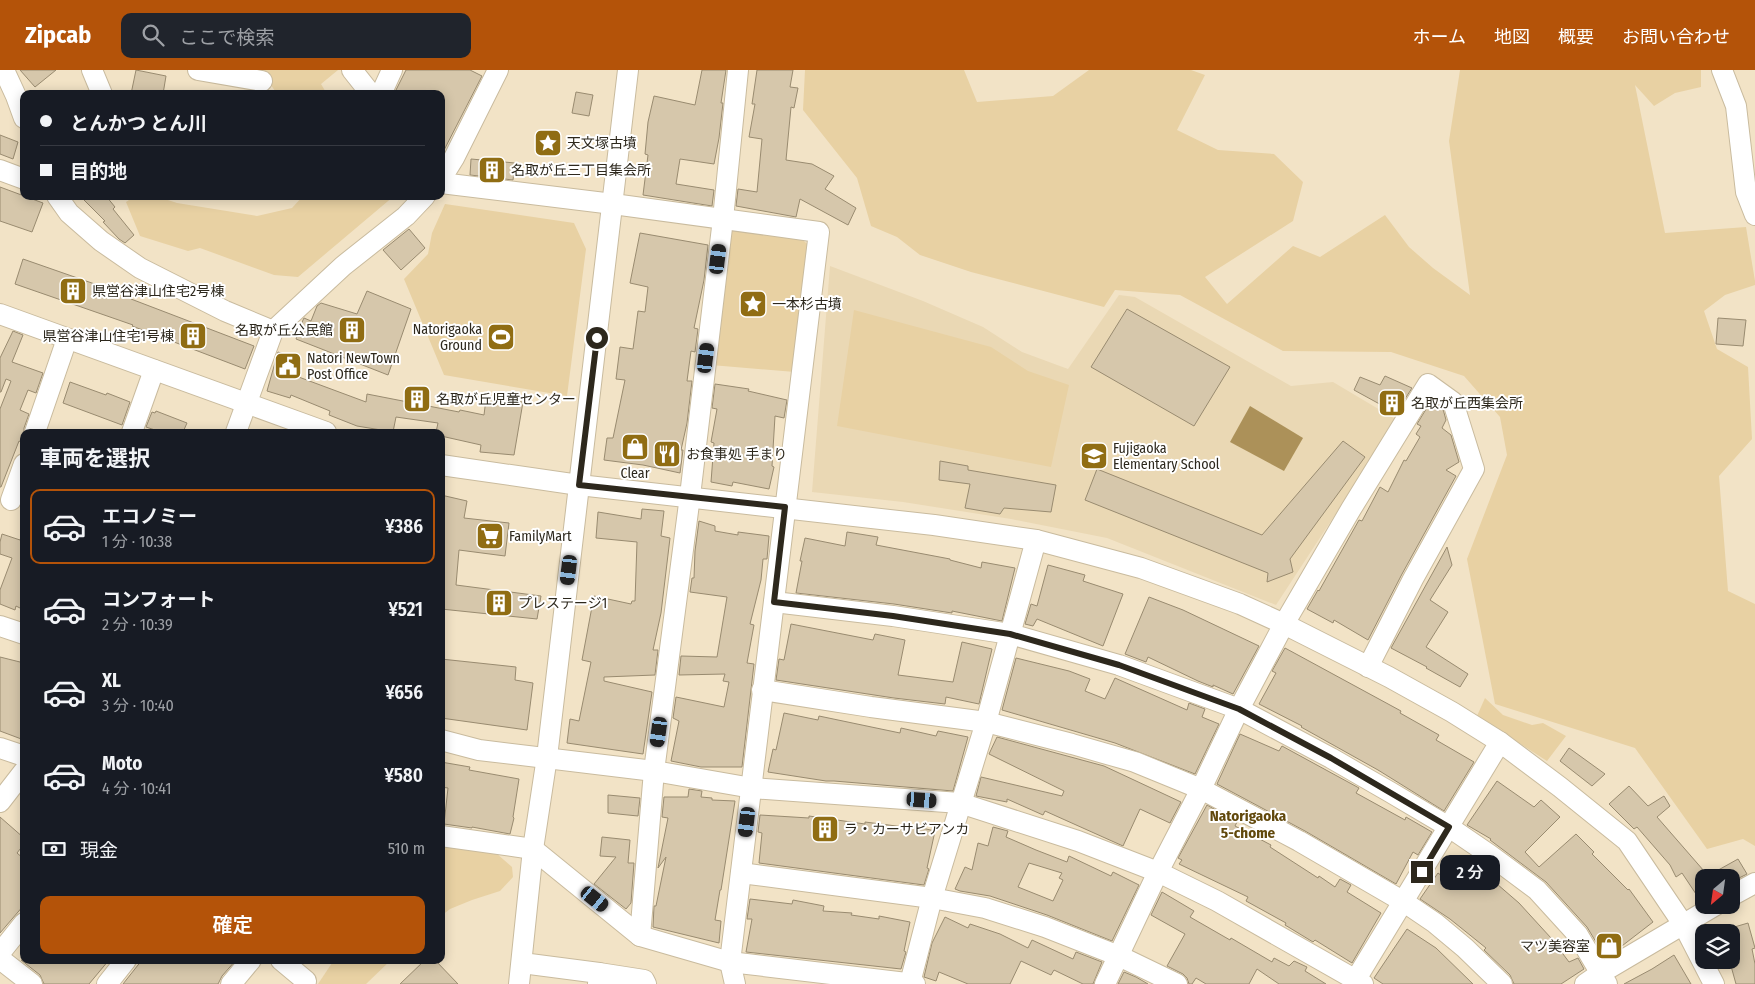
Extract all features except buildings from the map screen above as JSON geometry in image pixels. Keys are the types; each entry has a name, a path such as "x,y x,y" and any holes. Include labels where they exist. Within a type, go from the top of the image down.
{"street":[{"path":"4,70 20,107"},
{"path":"92,70 100,90"},
{"path":"198,70 262,82"},
{"path":"352,70 368,90"},
{"path":"384,90 392,70"},
{"path":"445,173 498,70"},
{"path":"519,984 628,70"},
{"path":"640,936 654,771 690,496 723,219 738,70"},
{"path":"1722,70 1736,106 1746,192 1755,215"},
{"path":"0,170 20,177"},
{"path":"445,183 819,232 730,962 735,984"},
{"path":"60,200 68,213 101,241 140,268 225,311 273,331"},
{"path":"237,429 273,331 343,266 406,216 421,200"},
{"path":"0,314 318,429"},
{"path":"36,429 67,339"},
{"path":"133,429 154,370"},
{"path":"1105,984 1239,709 1284,624 1428,384 1453,402 1474,469 1413,579 1368,667"},
{"path":"445,465 579,485 785,507 934,525 1036,540 1141,568 1240,604 1284,624 1452,712 1500,742 1560,787 1627,841 1683,924 1714,984"},
{"path":"12,500 20,476"},
{"path":"445,837 534,849 640,936 730,962 912,983 932,898 986,722 1036,540"},
{"path":"774,602 893,616 1010,634 1119,665 1239,709 1331,758 1449,827 1490,855 1537,890 1578,935 1604,978"},
{"path":"0,626 20,633"},
{"path":"762,690 986,722 1135,762 1201,789 1299,841 1404,902 1435,923 1465,948 1502,984"},
{"path":"445,741 479,750 654,771 752,788 960,803 1078,841 1158,872 1216,901 1357,982 1500,742"},
{"path":"0,748 20,755"},
{"path":"0,802 20,776"},
{"path":"741,873 932,898 985,908 1045,927 1119,956 1177,984"},
{"path":"1740,891 1755,883"},
{"path":"1585,984 1604,978 1700,914"},
{"path":"0,952 20,928"},
{"path":"0,958 32,984"},
{"path":"522,963 599,979 644,980 646,984"},
{"path":"107,984 123,964"},
{"path":"231,984 248,964"},
{"path":"286,964 306,980"}],"shaded area":[{"path":"261,70 338,70 321,84 325,90 274,90"},
{"path":"805,70 964,70 977,102 1053,96 1089,70 1191,70 1205,75 1177,130 1218,150 1274,154 1303,182 1293,221 1205,277 1227,304 1293,246 1320,257 1385,215 1409,247 1433,268 1470,295 1449,141 1460,70 1701,70 1701,87 1675,93 1654,106 1635,85 1665,233 1746,227 1755,281 1755,285 1725,295 1704,311 1717,349 1748,367 1752,439 1719,476 1728,591 1755,604 1755,846 1743,839 1707,849 1635,748 1495,704 1467,559 1507,455 1500,417 1464,376 1391,352 1283,351 1180,295 1115,290 1104,307 971,272 920,255 897,237 871,226 857,178 803,110"},
{"path":"129,200 168,200 257,216 292,208 299,200 389,200 298,277 274,275 200,248 188,251 140,236 126,202"},
{"name":"Natorigaoka Ground","path":"445,204 574,223 586,249 567,396 444,375 404,279 428,254 432,233"},
{"path":"730,228 798,236 812,248 795,372 711,365"},
{"name":"Fujigaoka Elementary School","path":"830,266 923,301 983,327 1022,352 1068,369 1119,295 1135,297 1291,386 1333,382 1397,420 1276,605 1107,538 1011,519 903,502 812,492"},
{"path":"854,310 991,347 1028,371 1069,385 1051,467 837,426"},
{"path":"1250,406 1303,438 1284,471 1230,442"},
{"path":"1485,698 1503,715 1532,725 1543,723 1566,736 1547,761 1477,716"},
{"path":"445,844 496,853 512,867 513,877 500,891 450,909 445,913"},
{"path":"331,964 387,964 366,984 318,984"}],"place":[{"name":"天文塚古墳","path":"548,143"},
{"name":"名取が丘三丁目集会所","path":"492,170"},
{"name":"県営谷津山住宅2号棟","path":"73,291"},
{"name":"一本杉古墳","path":"753,304"},
{"name":"名取が丘公民館","path":"352,330"},
{"name":"県営谷津山住宅1号棟","path":"193,336"},
{"name":"Natorigaoka Ground","path":"501,337"},
{"name":"Natori NewTown Post Office","path":"288,366"},
{"name":"名取が丘児童センター","path":"417,399"},
{"name":"名取が丘西集会所","path":"1392,403"},
{"name":"Clear","path":"635,447"},
{"name":"お食事処 手まり","path":"667,454"},
{"name":"Fujigaoka Elementary School","path":"1094,456"},
{"name":"FamilyMart","path":"490,536"},
{"name":"プレステージ1","path":"499,603"},
{"name":"ラ・カーサビアンカ","path":"825,829"},
{"name":"マツ美容室","path":"1609,946"}],"district":[{"name":"Natorigaoka 5-chome","path":"1248,824"}],"route":[{"path":"597,338 579,485 785,507 774,602 893,616 1010,634 1119,665 1239,709 1331,758 1449,827 1422,872"}]}
